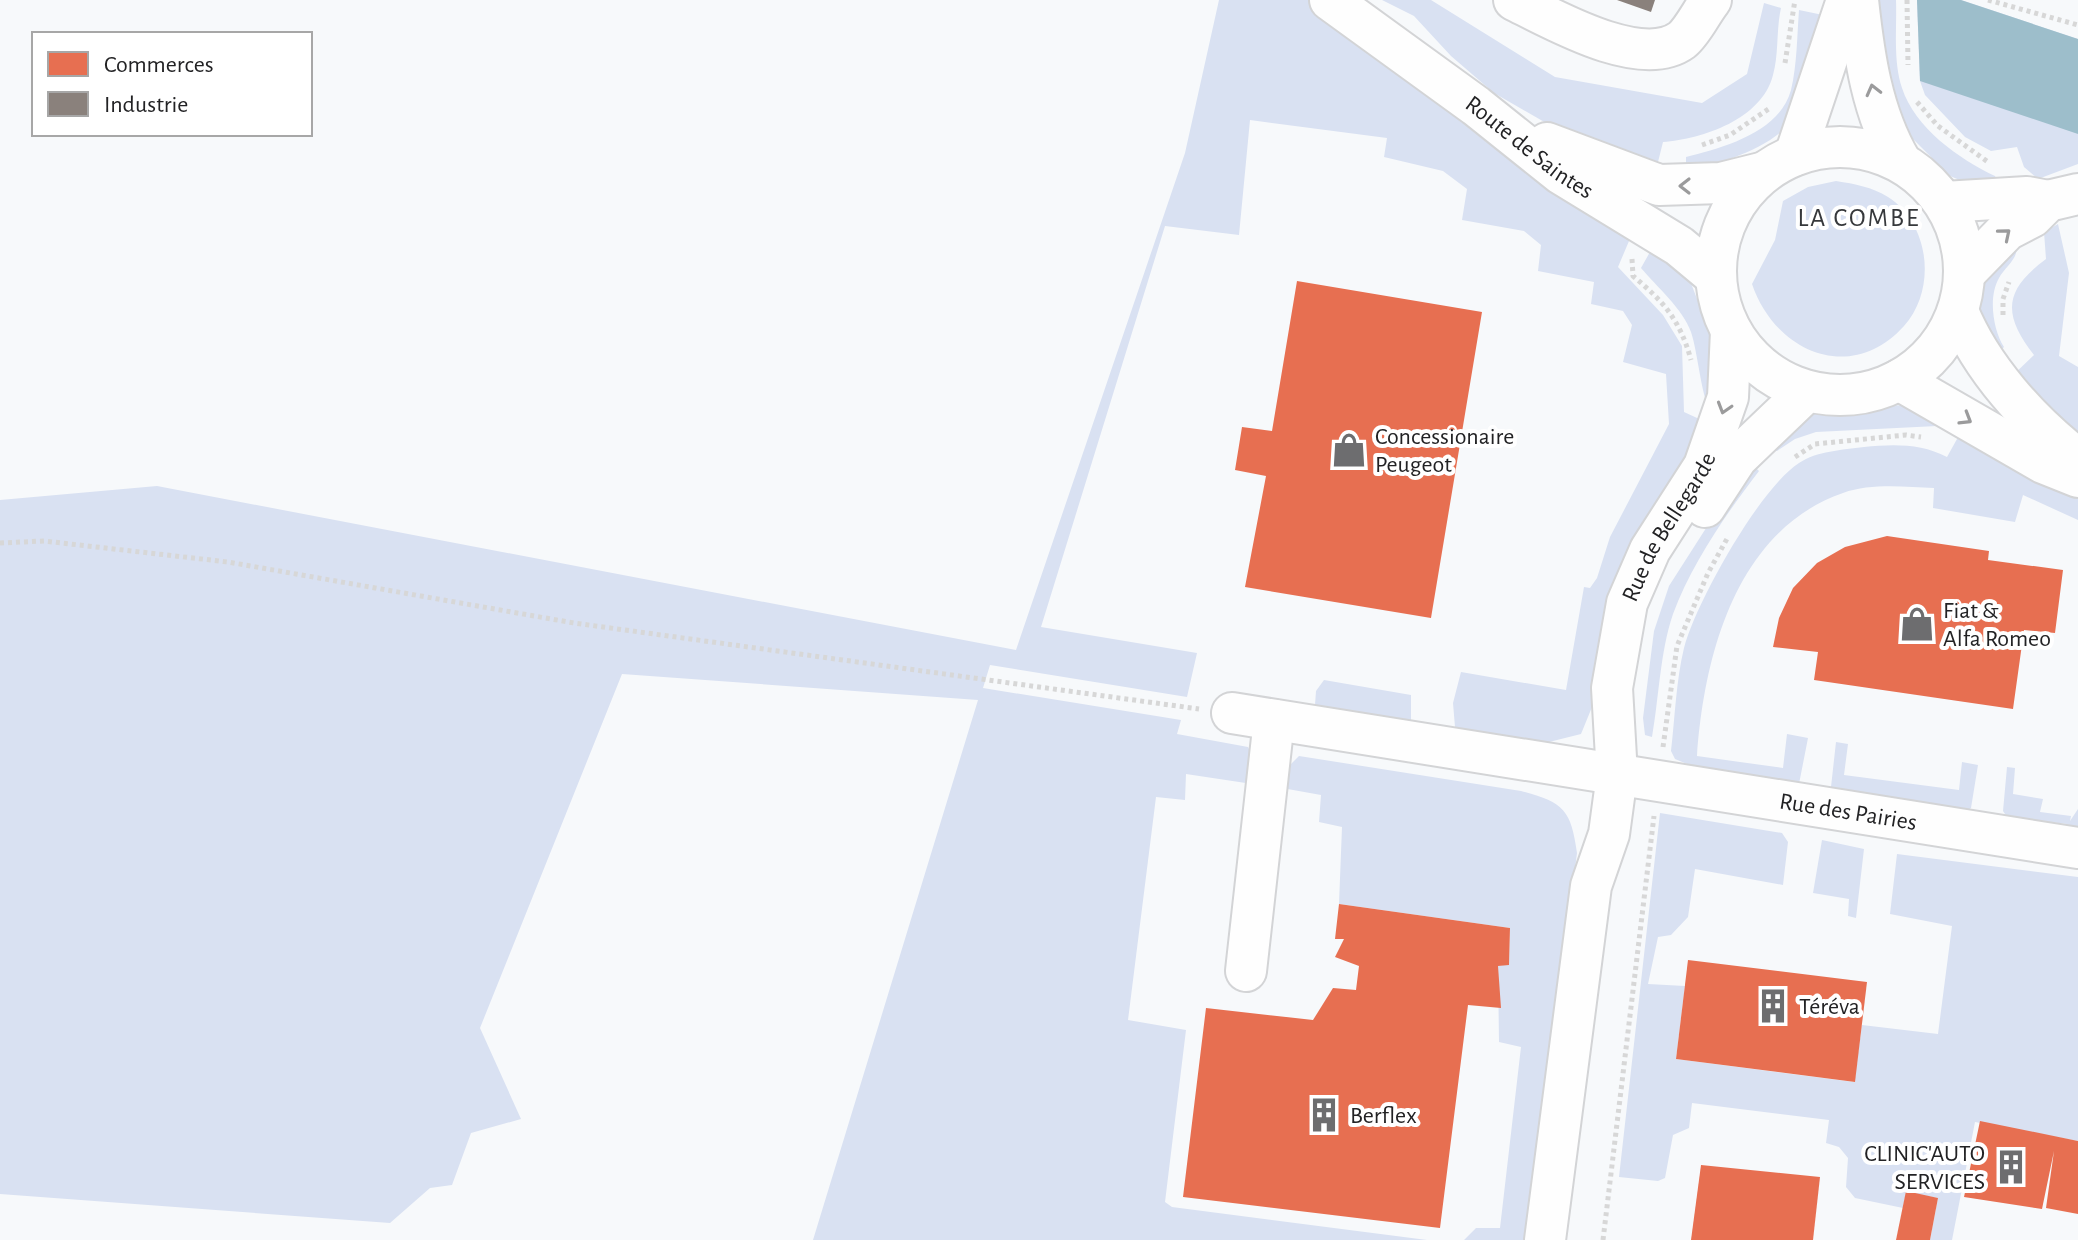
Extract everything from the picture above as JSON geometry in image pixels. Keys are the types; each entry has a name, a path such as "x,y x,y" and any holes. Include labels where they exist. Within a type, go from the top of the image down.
{"street":[{"path":"1330,0 1476,106"},
{"path":"1514,0 1591,39 1648,49 1681,40 1711,0"},
{"path":"1778,164 1847,0"},
{"path":"1858,0 1863,51 1883,133 1901,162"},
{"name":"Route de Saintes","path":"1476,106 1565,152 1659,185 1706,185 1778,164"},
{"name":"Route de Saintes","path":"1476,106 1561,174 1679,246 1715,276"},
{"path":"2063,198 2007,230 1961,292 1944,339 1924,362 1899,380 1854,394 1807,391 1777,378 1751,358 1731,331 1720,304 1715,276 1717,247 1726,219 1741,194 1778,164 1830,147 1867,149 1901,162 1917,173 1944,202 1963,249 1961,292 1976,348 2043,432 2078,459"},
{"path":"1944,202 2063,198"},
{"name":"Rue de Bellegarde","path":"1545,1240 1591,886 1609,834 1617,775 1617,723 1612,688 1627,603 1650,550 1704,466 1728,397 1731,331"},
{"path":"1899,380 2043,463 2078,477"},
{"name":"Rue de Bellegarde","path":"1617,723 1634,690 1653,604 1681,547 1737,458 1807,391"},
{"name":"Rue des Pairies","path":"1232,713 2078,848"},
{"path":"1246,971 1274,720"},
{"name":"Rue de Bellegarde","path":"1566,1240 1616,891 1609,834"}],"path":[{"path":"1988,0 2078,25"},
{"path":"1789,461 1815,444 1906,435 1944,441 1963,417"},
{"path":"1603,1240 1677,646 1708,573 1735,526"},
{"path":"0,543 44,541 228,562 574,623 1232,713"}],"shaded area":[{"path":"1219,0 1311,0 1485,141 1632,234 1618,267 1663,315 1682,346 1684,412 1708,423 1581,734 1545,743 1466,734 1455,727 1453,703 1461,672 1566,690 1584,587 1590,588 1597,578 1610,537 1669,424 1666,374 1623,362 1632,325 1623,311 1591,304 1594,282 1538,271 1541,245 1524,231 1462,220 1467,189 1443,171 1384,157 1387,138 1250,120 1239,235 1165,226 1041,627 1197,653 1187,697 990,665 983,688 1181,720 1177,734 1248,747 1262,774 1259,785 1186,774 1185,800 1156,797 1128,1020 1186,1030 1165,1202 1172,1207 1427,1240 813,1240 978,700 622,674 480,1028 521,1119 471,1133 452,1185 430,1188 390,1223 0,1194 0,500 157,486 1016,650 1185,153"},
{"path":"1382,0 1431,0 1555,77 1702,103 1747,74 1764,3 1781,8 1773,75 1757,104 1729,124 1712,131 1663,142 1657,166 1572,138 1494,93 1451,56 1414,16"},
{"path":"1878,0 1896,0 1896,56 1899,78 1908,103 1940,141 1995,176 1998,183 1969,184 1950,176 1892,118 1877,38"},
{"path":"1917,0 1961,0 2078,39 2078,164 2038,179 2024,167 2017,147 1991,151 1965,137 1925,95 1920,81"},
{"path":"1917,0 1961,0 2078,39 2078,134 1920,81"},
{"path":"1799,10 1823,15 1809,84 1793,120 1768,142 1752,150 1686,171 1686,157 1748,136 1775,117 1785,105 1794,71"},
{"path":"1836,181 1876,191 1902,209 1913,223 1920,240 1925,276 1915,311 1904,326 1883,344 1861,354 1839,357 1817,353 1796,343 1778,328 1763,308 1752,284 1775,240 1783,201 1808,187"},
{"path":"2058,224 2069,273 2059,356 2078,367 2078,441 2010,378 2034,355 2016,327 2012,303 2015,292 2032,270 2046,259 2044,232"},
{"path":"2016,239 2015,256 1999,278 1994,294 1995,323 2004,347 1992,358 1980,312 1980,289 1991,262"},
{"path":"1655,243 1689,278 1717,351 1710,410 1687,323 1641,268"},
{"path":"1887,405 1917,406 1938,414 1937,426 1816,432 1795,439 1777,451 1765,443 1811,414 1841,414"},
{"path":"1962,430 2078,491 2078,520 2023,495 2015,522 1933,508 1934,488 1876,487 1854,490 1806,511 1776,536 1752,566 1732,601 1708,678 1697,756 1783,768 1787,734 1808,738 1799,784 1692,766 1675,759 1671,751 1677,686 1691,628 1731,548 1783,476 1814,456 1864,447 1906,446 1927,449 1947,457"},
{"path":"1749,461 1759,471 1711,540 1673,614 1662,659 1652,737 1645,735 1643,718 1654,631 1669,586"},
{"path":"1324,680 1411,695 1411,720 1315,705 1316,691"},
{"path":"1836,742 1848,744 1844,775 1959,790 1962,762 1978,765 1971,808 1965,812 1834,791 1831,787"},
{"path":"1299,756 1521,791 1547,799 1568,817 1577,853 1528,1240 1464,1240 1476,1228 1500,1228 1521,1047 1499,1042 1498,966 1509,964 1510,928 1339,904 1342,827 1319,822 1321,795 1282,788 1291,764"},
{"path":"2007,767 2015,768 2013,794 2043,799 2040,812 2071,816 2070,821 2078,809 2078,841 2059,838 2067,824 2007,817 2003,811"},
{"path":"1660,813 1782,833 1788,842 1783,885 1695,869 1688,917 1671,935 1658,937 1648,984 1685,986 1676,1059 1854,1082 1862,1025 1938,1034 1952,926 1890,914 1897,854 2078,877 2078,1141 1975,1122 1952,1240 1930,1240 1938,1198 1906,1192 1903,1208 1855,1198 1846,1187 1848,1158 1839,1147 1826,1143 1829,1120 1692,1103 1689,1128 1673,1135 1665,1178 1658,1181 1619,1177"},
{"path":"1822,840 1864,849 1856,918 1848,916 1849,899 1813,893"}],"building: Commerces":[{"name":"Concessionaire Peugeot","path":"1297,281 1482,312 1431,618 1245,587 1266,476 1235,470 1242,427 1272,431"},
{"name":"Fiat & Alfa Romeo","path":"1887,536 1989,551 1988,560 2063,570 2055,633 2024,630 2013,709 1814,680 1818,652 1773,647 1779,618 1793,588 1817,563 1845,547"},
{"name":"Berflex","path":"1339,904 1510,928 1509,965 1498,966 1501,1008 1468,1005 1440,1228 1183,1197 1206,1008 1313,1020 1333,988 1356,990 1359,966 1335,957 1344,939 1335,939"},
{"name":"Téréva","path":"1688,960 1867,982 1855,1082 1676,1059"},
{"name":"CLINIC'AUTO SERVICES","path":"1980,1121 2078,1141 2078,1214 2046,1208 2054,1151 2042,1209 1964,1197"},
{"path":"1701,1165 1820,1177 1813,1240 1691,1240"},
{"path":"1906,1191 1938,1198 1930,1240 1896,1240"}],"building: Industrie":[{"path":"1617,0 1655,0 1651,12"}],"place":[{"name":"Concessionaire Peugeot","path":"1349,450"},
{"name":"Fiat & Alfa Romeo","path":"1917,624"},
{"name":"Téréva","path":"1773,1006"},
{"name":"Berflex","path":"1324,1115"},
{"name":"CLINIC'AUTO SERVICES","path":"2011,1167"}],"district":[{"name":"LA COMBE","path":"1859,217"}]}
